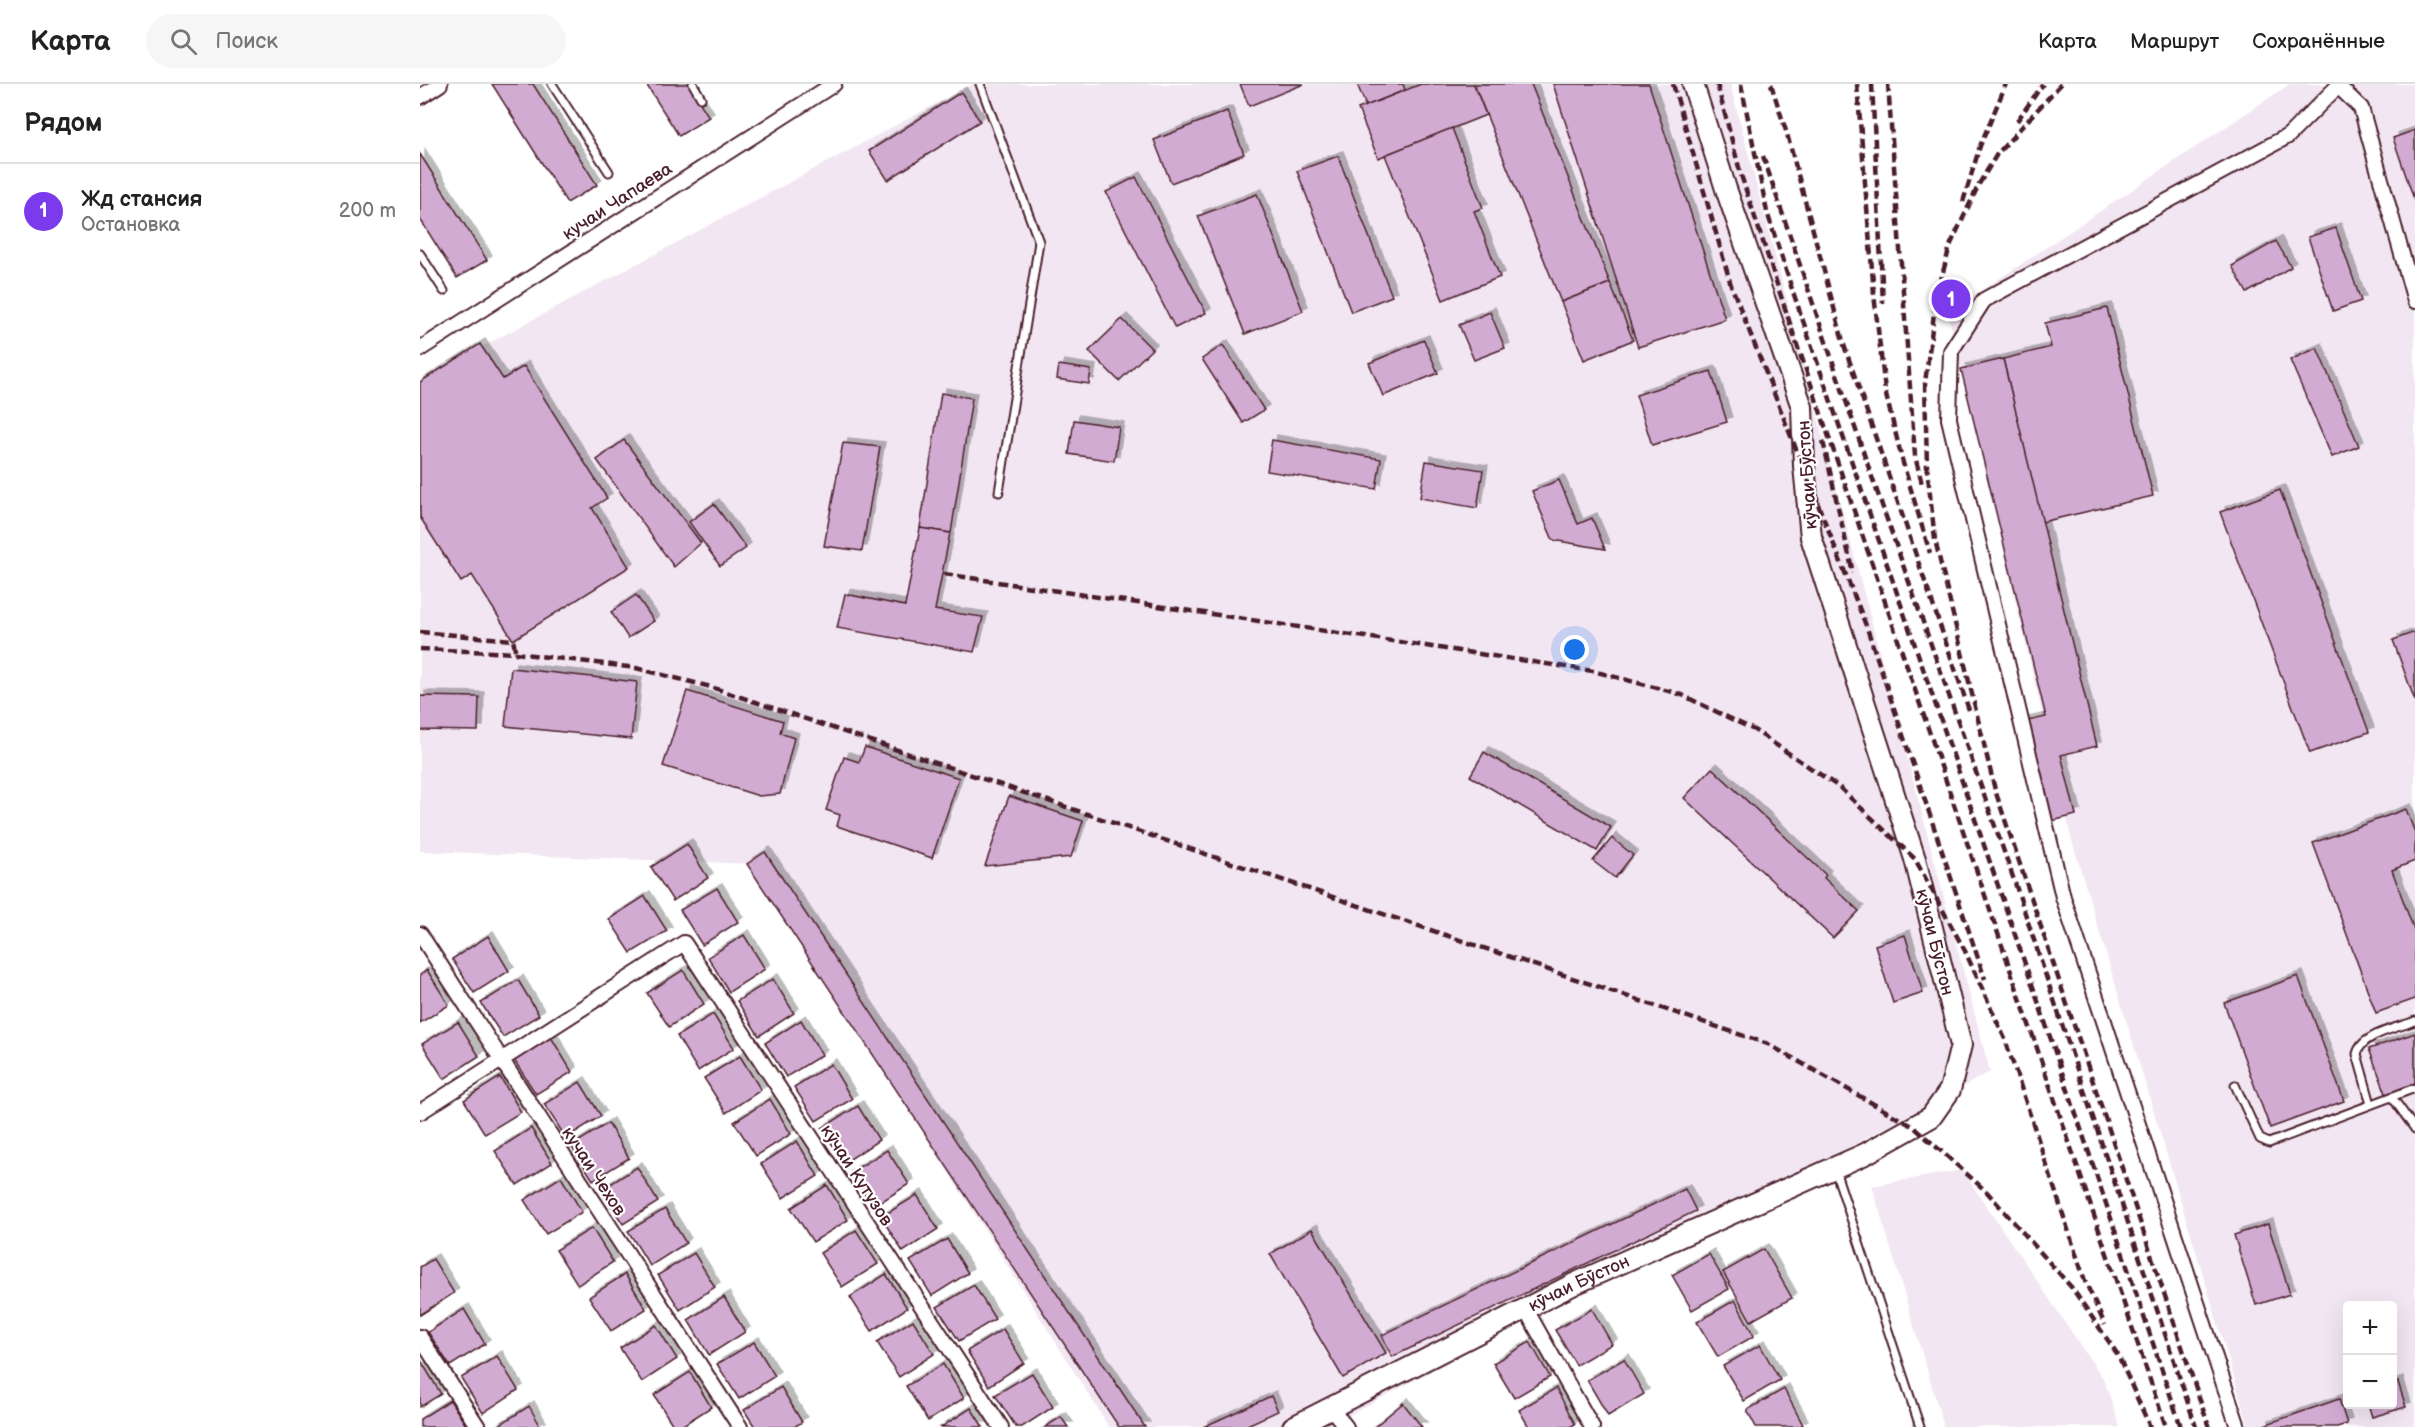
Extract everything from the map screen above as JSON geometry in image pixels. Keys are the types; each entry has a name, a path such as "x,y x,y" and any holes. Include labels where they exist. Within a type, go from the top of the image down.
{"main road":[{"name":"кӯчаи Бӯстон","path":"1293,1427 1525,1308 1865,1154 1931,1117 1950,1090 1961,1045 1915,859 1811,537 1804,466 1802,407 1726,189 1693,84"}],"street":[{"path":"420,97 440,84"},
{"name":"кучаи Чапаева","path":"420,349 834,84"},
{"path":"2238,1427 2063,897 1949,419 1951,351 1984,300 2288,136 2339,85 2361,108 2415,301"},
{"name":"кучаи Чехов","path":"420,934 740,1427"},
{"name":"кӯчаи Кутузов","path":"501,1060 684,943 1000,1427"},
{"path":"420,1112 501,1060"},
{"path":"1525,1308 1592,1427"},
{"path":"420,1336 478,1427"},
{"path":"1331,1408 1346,1427"}],"lane":[{"path":"552,84 609,172"},
{"path":"693,84 701,98"},
{"path":"980,84 1040,242 999,492"},
{"path":"420,254 444,291"},
{"path":"2372,1104 2357,1054 2358,1047 2367,1040 2415,1021"},
{"path":"2235,1085 2260,1139 2269,1143 2415,1088"},
{"path":"2392,1097 2415,1129"},
{"path":"1834,1167 1920,1427"}],"shaded area":[{"path":"973,84 1730,84 1990,1072 1327,1427 1109,1427 754,864 420,851 420,380"},
{"path":"2290,84 2415,84 2415,1427 2249,1427 2072,841 1948,313"},
{"path":"1962,1170 2104,1380 2120,1427 1944,1427 1872,1186"}],"building":[{"path":"492,84 533,84 597,185 567,203"},
{"path":"646,84 688,84 709,117 679,136"},
{"path":"1240,84 1304,84 1249,106"},
{"path":"1357,84 1403,84 1405,90 1366,106"},
{"path":"1421,84 1474,84 1486,115 1378,158 1358,109"},
{"path":"1474,84 1531,84 1610,283 1561,302"},
{"path":"1553,84 1649,84 1725,319 1638,347"},
{"path":"961,92 980,121 888,180 869,151"},
{"path":"1227,111 1244,154 1171,183 1154,140"},
{"path":"1452,128 1483,208 1474,211 1500,277 1443,300 1385,155"},
{"path":"2415,130 2415,202 2393,138"},
{"path":"420,154 487,260 457,278 420,219"},
{"path":"1338,156 1392,296 1351,312 1297,171"},
{"path":"1136,177 1206,313 1175,328 1106,192"},
{"path":"1257,194 1303,311 1245,334 1198,216"},
{"path":"2336,228 2361,301 2333,311 2308,237"},
{"path":"2276,241 2291,267 2247,293 2232,266"},
{"path":"1610,283 1633,340 1584,360 1561,302"},
{"path":"2107,308 2153,496 2042,522 2003,359 2051,347 2045,323"},
{"path":"1490,312 1505,348 1474,360 1459,325"},
{"path":"1122,319 1152,349 1119,381 1089,351"},
{"path":"1424,340 1438,373 1383,396 1369,363"},
{"path":"480,344 503,379 524,366 607,498 592,508 629,567 513,640 472,575 461,582 420,517 420,382"},
{"path":"1223,345 1264,410 1243,423 1202,359"},
{"path":"2317,348 2359,446 2332,457 2290,360"},
{"path":"2003,359 2097,746 2061,755 2076,815 2048,822 2023,722 2046,717 1961,369"},
{"path":"1059,365 1091,370 1089,384 1057,379"},
{"path":"1711,371 1727,422 1652,445 1636,395"},
{"path":"941,393 972,398 951,533 920,528"},
{"path":"1074,420 1119,427 1114,461 1069,454"},
{"path":"624,440 701,543 674,567 597,460"},
{"path":"1272,440 1381,459 1376,489 1267,471"},
{"path":"843,443 880,447 862,551 824,546"},
{"path":"1426,461 1483,470 1477,508 1420,498"},
{"path":"1559,480 1578,524 1592,518 1605,549 1553,540 1532,491"},
{"path":"2280,490 2369,732 2310,753 2220,512"},
{"path":"714,504 746,548 720,566 689,522"},
{"path":"920,528 950,533 935,610 983,617 974,652 837,628 845,594 905,606"},
{"path":"636,595 654,621 628,638 611,612"},
{"path":"2415,632 2415,701 2393,640"},
{"path":"511,668 637,682 631,739 505,726"},
{"path":"687,691 783,721 780,733 794,738 780,794 759,796 663,766"},
{"path":"420,696 479,697 478,731 420,730"},
{"path":"865,747 959,778 932,858 837,826 840,815 826,810 844,757 859,762"},
{"path":"1484,752 1611,827 1597,851 1470,776"},
{"path":"1712,768 1826,875 1824,878 1859,911 1833,938 1684,798"},
{"path":"1009,796 1083,821 1071,857 985,866"},
{"path":"2406,809 2415,833 2415,861 2392,870 2415,933 2415,999 2376,1013 2313,843"},
{"path":"1612,838 1633,855 1615,878 1593,861"},
{"path":"687,844 708,878 673,901 651,867"},
{"path":"765,852 1145,1427 1119,1427 747,864"},
{"path":"717,888 738,922 702,945 680,910"},
{"path":"645,896 667,931 631,953 609,919"},
{"path":"744,935 765,969 729,992 708,957"},
{"path":"1905,935 1923,993 1893,1003 1875,945"},
{"path":"488,936 509,971 474,993 452,959"},
{"path":"427,970 449,1005 420,1023 420,975"},
{"path":"683,970 704,1004 669,1027 647,993"},
{"path":"2298,976 2344,1101 2270,1128 2224,1003"},
{"path":"773,979 794,1013 759,1036 737,1001"},
{"path":"518,980 539,1015 503,1037 481,1003"},
{"path":"713,1014 734,1048 698,1071 677,1036"},
{"path":"801,1020 822,1055 786,1077 765,1043"},
{"path":"458,1022 479,1056 444,1079 422,1044"},
{"path":"2415,1033 2415,1086 2387,1096 2369,1049"},
{"path":"551,1037 572,1072 536,1094 514,1060"},
{"path":"740,1056 761,1090 726,1113 704,1078"},
{"path":"831,1064 852,1099 816,1121 794,1087"},
{"path":"500,1077 521,1112 485,1134 464,1100"},
{"path":"580,1082 601,1116 566,1138 544,1104"},
{"path":"770,1099 791,1134 756,1156 734,1122"},
{"path":"858,1106 879,1140 844,1163 822,1128"},
{"path":"608,1123 629,1158 593,1180 571,1146"},
{"path":"531,1128 552,1163 517,1185 495,1151"},
{"path":"797,1141 818,1176 783,1198 761,1164"},
{"path":"887,1150 909,1184 873,1207 851,1172"},
{"path":"637,1167 658,1202 623,1224 601,1190"},
{"path":"561,1177 582,1212 546,1234 524,1200"},
{"path":"827,1185 848,1220 813,1242 791,1208"},
{"path":"1685,1189 1696,1211 1392,1357 1382,1335"},
{"path":"917,1195 938,1229 903,1252 881,1217"},
{"path":"665,1209 686,1243 650,1266 628,1231"},
{"path":"2268,1224 2290,1294 2256,1305 2234,1235"},
{"path":"592,1228 613,1262 578,1285 556,1250"},
{"path":"1312,1229 1386,1353 1343,1378 1270,1254"},
{"path":"856,1230 878,1264 842,1287 820,1253"},
{"path":"947,1239 968,1273 932,1296 910,1261"},
{"path":"1764,1249 1792,1298 1751,1321 1723,1272"},
{"path":"694,1253 715,1287 680,1310 658,1275"},
{"path":"1709,1254 1729,1289 1692,1310 1672,1275"},
{"path":"433,1259 454,1293 420,1315 420,1267"},
{"path":"625,1274 646,1309 611,1331 589,1297"},
{"path":"886,1274 907,1308 872,1331 850,1297"},
{"path":"974,1285 995,1319 959,1341 937,1307"},
{"path":"724,1297 745,1332 709,1355 688,1320"},
{"path":"1735,1300 1754,1336 1718,1357 1697,1322"},
{"path":"464,1309 485,1344 450,1366 428,1332"},
{"path":"1592,1309 1612,1344 1576,1365 1555,1330"},
{"path":"913,1320 934,1354 899,1377 877,1342"},
{"path":"656,1325 677,1359 642,1382 620,1348"},
{"path":"1003,1329 1024,1363 989,1386 967,1351"},
{"path":"754,1342 775,1376 739,1399 717,1364"},
{"path":"1530,1342 1550,1377 1514,1398 1493,1363"},
{"path":"1760,1345 1780,1380 1744,1401 1723,1366"},
{"path":"497,1356 518,1390 483,1413 461,1378"},
{"path":"420,1359 441,1394 420,1407"},
{"path":"1624,1359 1644,1394 1608,1416 1587,1380"},
{"path":"943,1364 964,1398 928,1421 906,1386"},
{"path":"690,1372 711,1407 680,1427 674,1427 654,1395"},
{"path":"1032,1373 1053,1407 1022,1427 1016,1427 995,1395"},
{"path":"2397,1382 2406,1407 2372,1417 2370,1409 2397,1409"},
{"path":"781,1387 802,1422 794,1427 755,1427 744,1410"},
{"path":"1556,1388 1575,1424 1570,1427 1529,1427 1519,1410"},
{"path":"1784,1389 1803,1425 1799,1427 1756,1427 1747,1410"},
{"path":"1271,1396 1278,1411 1243,1427 1203,1427"},
{"path":"2339,1399 2347,1424 2337,1427 2264,1427 2264,1425"},
{"path":"450,1400 467,1427 420,1427 420,1419"},
{"path":"1403,1403 1422,1427 1374,1427"},
{"path":"529,1406 541,1427 496,1427"},
{"path":"971,1408 983,1427 941,1427"},
{"path":"1061,1417 1068,1427 1045,1427"}],"railway":[{"path":"1673,84 1731,285 1867,628 1985,979"},
{"path":"1717,84 1741,175 1803,363"},
{"path":"1741,84 1767,212 1791,286 2042,1013 2181,1427"},
{"path":"1771,84 1787,134 1844,345 1969,710"},
{"path":"1857,84 1874,294 1885,391 1903,463 1930,553"},
{"path":"1872,84 1883,303"},
{"path":"1888,84 1915,456 1922,484"},
{"path":"1963,202 1980,146 2006,84"},
{"path":"2017,121 2043,84"},
{"path":"2061,84 1997,154 1979,184 1950,246 1936,298 1925,383 1927,467 1935,540 1995,790 2209,1427"},
{"path":"1763,156 1866,460 2015,883 2196,1427"},
{"path":"1801,355 2166,1427"},
{"path":"1823,441 1853,573"},
{"path":"944,574 1593,671 1680,694 1754,730 1839,787 1915,859 1965,951 2005,1039 2085,1281 2105,1325"},
{"path":"420,632 513,640 516,653"},
{"path":"420,649 516,653 636,668 711,687 1768,1044 1914,1127 1987,1192 2072,1288 2118,1355 2150,1427"}],"place":[{"name":"Жд стансия","path":"1951,299"}]}
